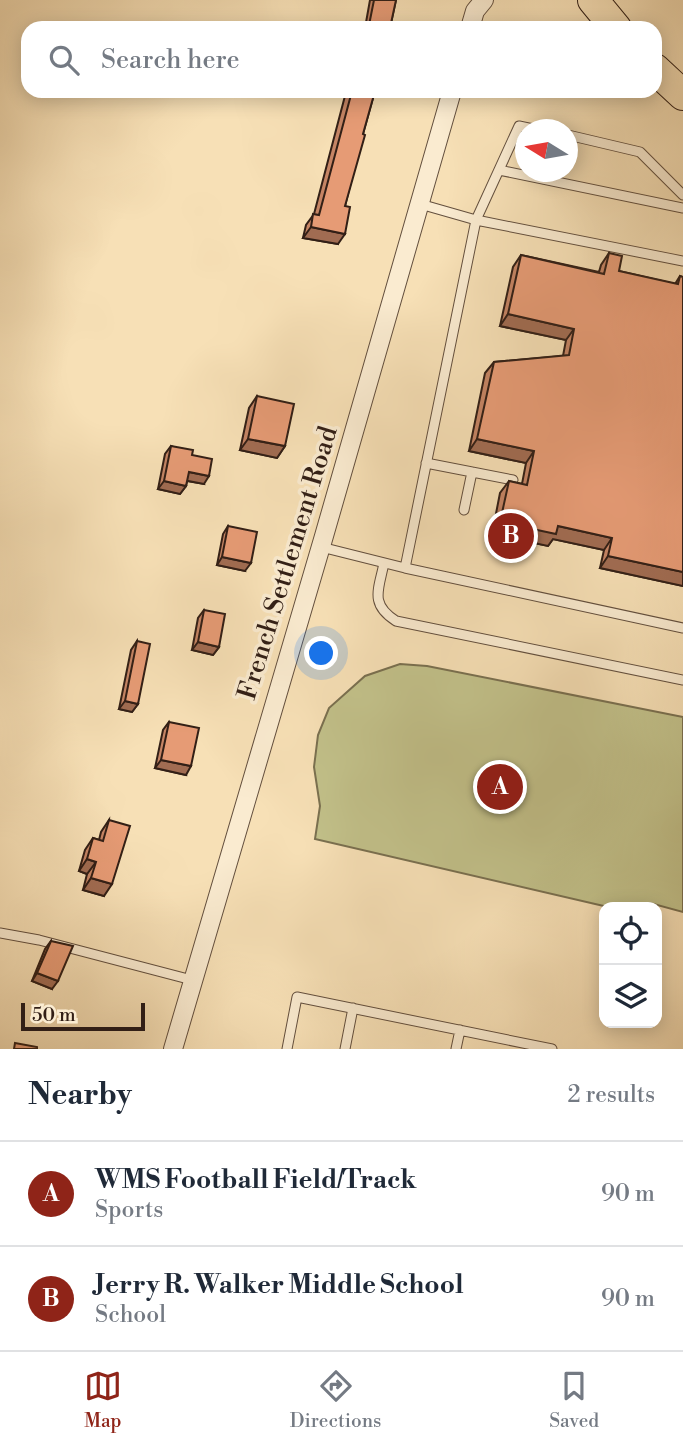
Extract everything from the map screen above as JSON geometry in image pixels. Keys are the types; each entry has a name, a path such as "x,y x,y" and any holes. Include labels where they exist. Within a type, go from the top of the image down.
{"main road":[{"path":"593,0 610,21"},
{"path":"662,76 683,96"}],"street":[{"path":"472,21 484,0"},
{"name":"French Settlement Road","path":"173,1049 450,98"}],"lane":[{"path":"405,568 476,220 515,135"},
{"path":"578,137 640,152 683,195"},
{"path":"499,170 683,208"},
{"path":"420,204 476,220 683,261"},
{"path":"426,463 513,480"},
{"path":"464,510 472,472"},
{"path":"321,547 405,568 683,628"},
{"path":"384,563 377,600 383,613 396,621 683,680"},
{"path":"0,933 39,940 192,980"},
{"path":"288,1049 298,997 552,1049"},
{"path":"345,1049 353,1009"},
{"path":"456,1049 460,1030"}],"shaded area":[{"path":"400,664 427,666 683,717 683,912 662,906 662,902 599,902 599,905 315,839 320,806 314,767 318,735 329,708 365,676"}],"building":[{"path":"374,0 396,0 392,21 370,21"},
{"path":"350,98 373,98 345,206 350,207 345,234 311,227 313,214 319,215"},
{"path":"609,253 622,256 619,271 678,284 680,276 683,277 683,572 608,556 612,538 558,526 556,534 500,522 509,481 527,485 534,451 477,439 494,362 569,355 574,329 508,314 521,255 604,274"},
{"path":"257,396 294,404 285,446 248,439"},
{"path":"171,446 193,450 192,455 212,459 209,476 189,472 186,486 164,481"},
{"path":"228,526 257,532 251,563 222,557"},
{"path":"204,610 225,614 219,647 198,642"},
{"path":"137,641 150,644 138,704 125,701"},
{"path":"169,722 199,728 191,766 161,760"},
{"path":"109,820 130,826 112,884 91,878 96,862 87,859 93,838 103,841"},
{"path":"51,941 73,946 58,981 37,973"},
{"path":"15,1043 37,1047 37,1049 14,1049"}],"place":[{"name":"Jerry R. Walker Middle School","path":"511,536"},
{"name":"WMS Football Field/Track","path":"500,787"}]}
